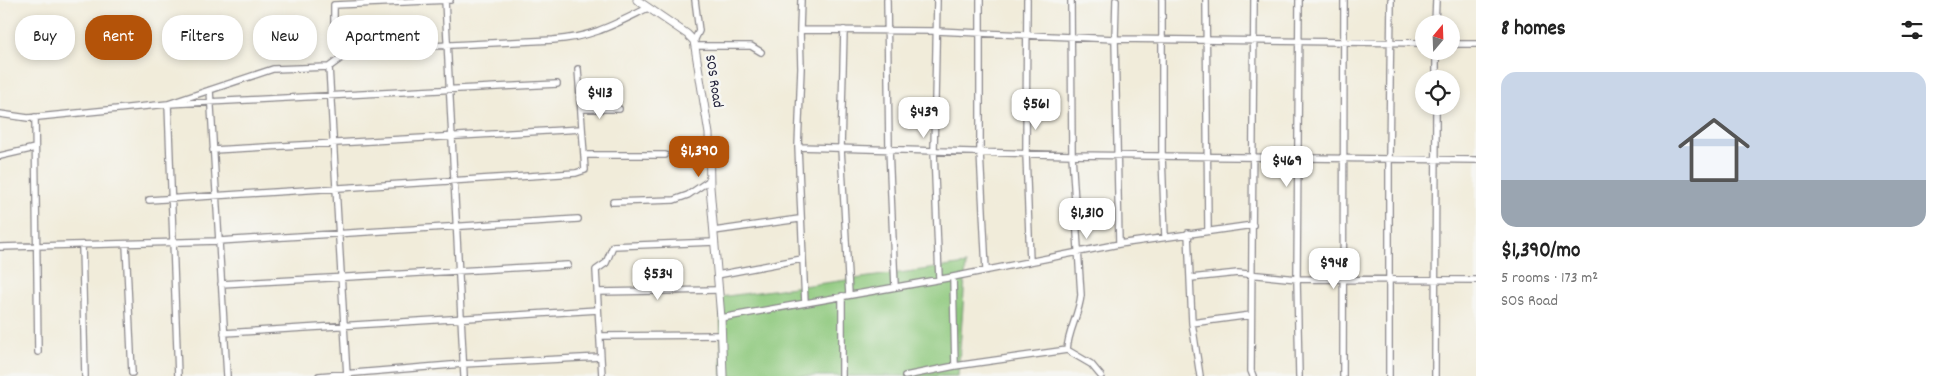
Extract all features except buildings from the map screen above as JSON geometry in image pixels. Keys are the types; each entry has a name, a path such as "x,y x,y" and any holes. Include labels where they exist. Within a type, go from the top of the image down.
{"street":[{"path":"445,0 464,376"},
{"path":"334,15 334,5 450,0"},
{"name":"SOS Road","path":"637,0 687,34 695,44 709,134 710,180 721,318 723,376"},
{"path":"694,0 699,31 695,44 750,46 761,52"},
{"path":"801,0 798,147 804,303"},
{"path":"887,0 889,149 895,286"},
{"path":"937,0 934,151 939,278"},
{"path":"980,0 980,152 986,270"},
{"path":"1027,0 1026,153 1030,262"},
{"path":"1067,350 1068,336 1079,311 1080,296 1072,155 1071,0"},
{"path":"1116,0 1119,244"},
{"path":"1162,0 1162,156 1165,237"},
{"path":"1206,0 1208,230"},
{"path":"1254,0 1251,370 1254,376"},
{"path":"1299,0 1297,279 1299,376"},
{"path":"1344,0 1346,158 1342,280 1344,376"},
{"path":"1389,376 1389,159 1392,0"},
{"path":"1435,15 1436,0"},
{"path":"438,45 580,38 616,24 648,8"},
{"path":"800,30 936,31 1163,40 1415,43"},
{"path":"844,30 841,148 849,295"},
{"path":"1460,44 1476,44"},
{"path":"168,104 273,69 329,67 338,60"},
{"path":"329,67 347,374"},
{"path":"150,200 576,173 585,170 578,69"},
{"path":"0,114 17,118 168,104 557,84"},
{"path":"210,90 227,376"},
{"path":"168,104 178,376"},
{"path":"581,109 619,109"},
{"path":"1435,376 1436,115"},
{"path":"35,117 38,352"},
{"path":"213,150 582,129"},
{"path":"798,147 1072,155 1476,160"},
{"path":"0,156 35,148"},
{"path":"584,155 665,155"},
{"path":"613,202 674,200 688,195 710,180"},
{"path":"714,232 800,219"},
{"path":"0,247 219,241 338,232 578,220"},
{"path":"721,318 953,277 1119,244 1253,225"},
{"path":"1188,233 1192,323 1200,376"},
{"path":"602,376 596,270 606,263 613,246 715,242"},
{"path":"126,244 132,373"},
{"path":"82,245 85,376"},
{"path":"718,275 802,259"},
{"path":"221,284 568,265"},
{"path":"1191,278 1238,273 1297,279 1476,280"},
{"path":"953,277 955,366"},
{"path":"597,292 719,290"},
{"path":"842,296 842,376"},
{"path":"224,333 598,310"},
{"path":"1192,323 1252,315"},
{"path":"600,336 722,335"},
{"path":"906,376 955,366 1067,350 1091,364 1101,376"},
{"path":"319,376 463,364 601,356"}],"green space":[{"path":"966,264 958,376 722,376 720,297"}]}
